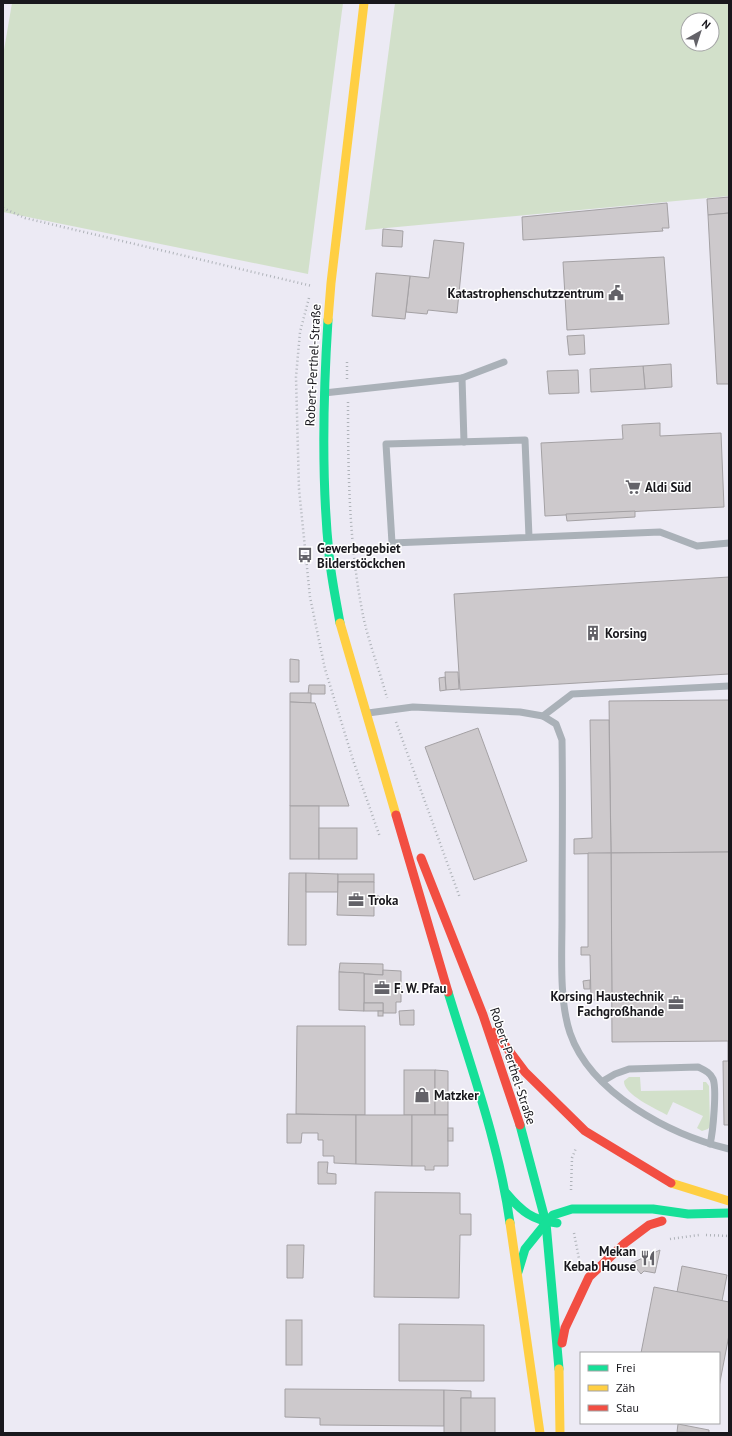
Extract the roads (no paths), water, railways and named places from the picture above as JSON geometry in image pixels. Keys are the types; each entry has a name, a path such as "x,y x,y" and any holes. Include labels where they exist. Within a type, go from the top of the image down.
{"street":[{"name":"Robert-Perthel-Straße","path":"364,3 330,283 322,394 324,479 329,554 341,632 496,1151 506,1193 540,1433"},
{"name":"Robert-Perthel-Straße","path":"368,726 412,837"},
{"name":"Robert-Perthel-Straße","path":"418,852 483,1015 517,1114 546,1223 559,1356 560,1433"},
{"path":"483,1015 525,1072 585,1131 668,1182 729,1201"},
{"path":"506,1193 524,1215 546,1223 566,1223"},
{"path":"517,1276 524,1249 553,1215 572,1209 653,1209 688,1214 729,1213"},
{"path":"559,1356 565,1328 589,1277 625,1243 649,1225 688,1214"},
{"path":"639,1222 662,1221"}],"lane":[{"path":"322,394 462,378 504,362"},
{"path":"462,378 464,442"},
{"path":"529,537 525,440 386,444 392,543 660,532 697,546 729,543"},
{"path":"543,716 572,694 729,686"},
{"path":"365,714 413,707 438,706 520,712 543,716 556,724 562,740 562,940 564,1006 570,1034 582,1056 596,1074 625,1101 658,1122 698,1141 729,1149"},
{"path":"603,1081 629,1068 698,1067 707,1071 713,1079 714,1085 713,1131 710,1144"}],"place":[{"name":"Katastrophenschutzzentrum","path":"616,293"},
{"name":"Aldi Süd","path":"633,487"},
{"name":"Gewerbegebiet Bilderstöckchen","path":"305,555"},
{"name":"Korsing","path":"593,633"},
{"name":"Troka","path":"356,900"},
{"name":"F. W. Pfau","path":"382,988"},
{"name":"Korsing Haustechnik Fachgroßhande","path":"676,1003"},
{"name":"Matzker","path":"422,1095"},
{"name":"Mekan Kebab House","path":"648,1258"}]}
